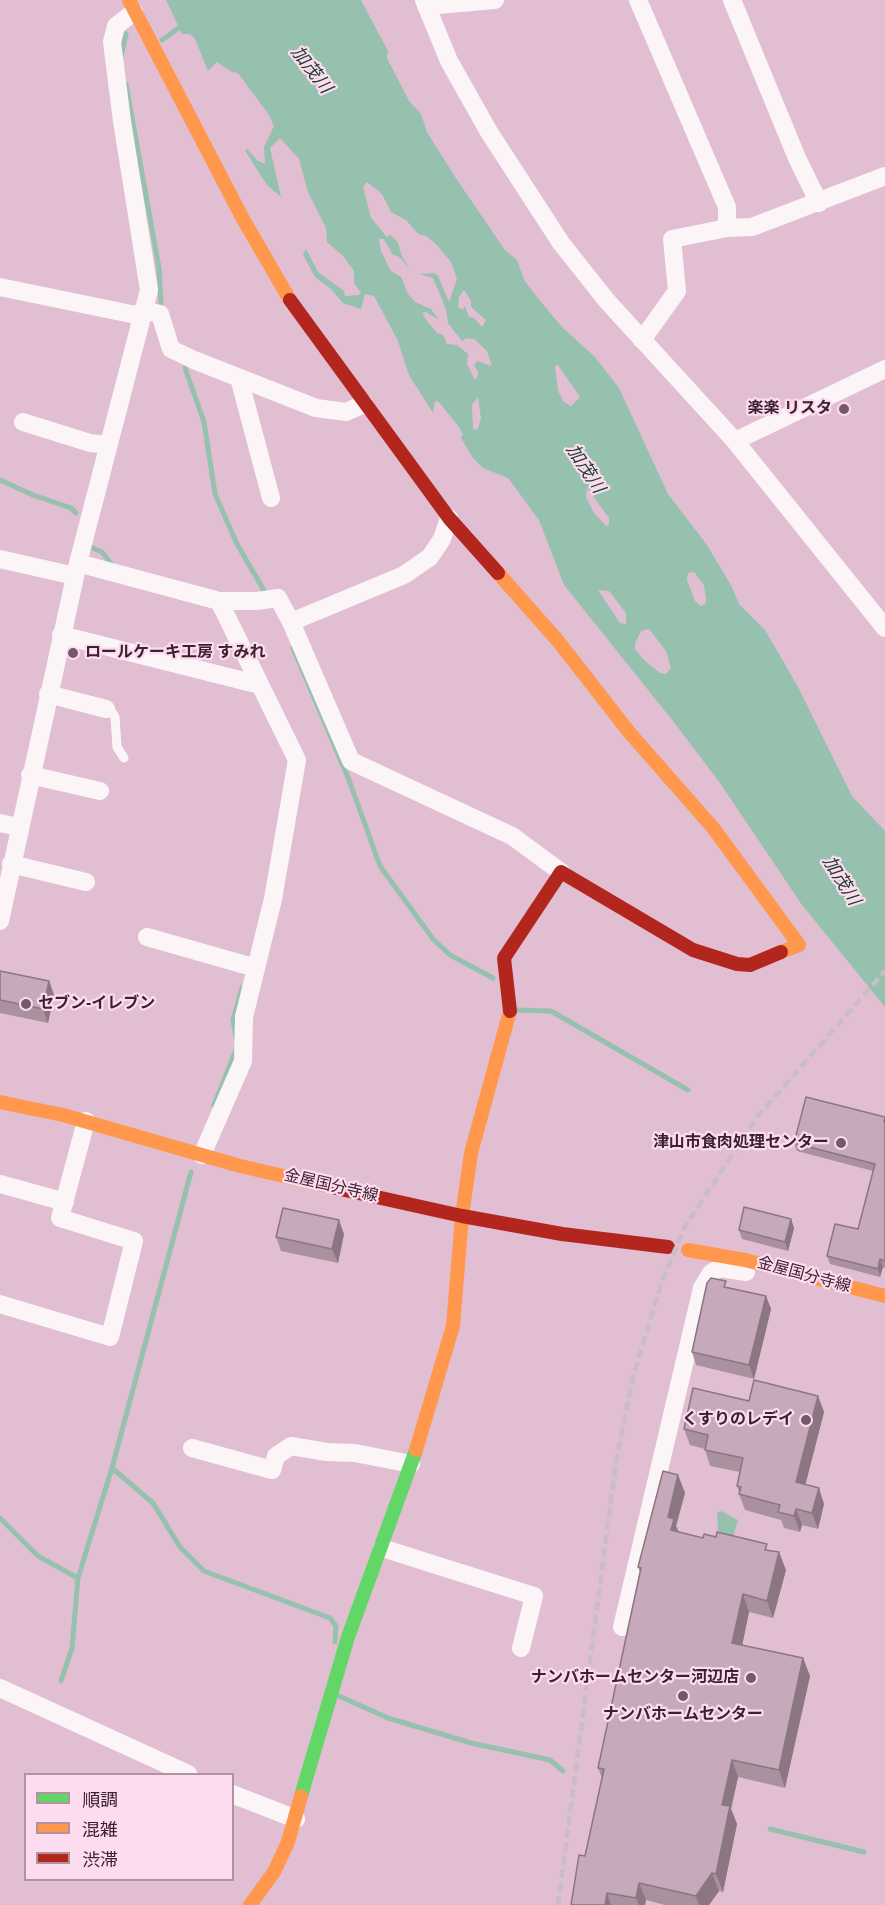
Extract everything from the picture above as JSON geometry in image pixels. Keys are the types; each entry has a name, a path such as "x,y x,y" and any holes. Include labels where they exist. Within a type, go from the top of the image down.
{"street":[{"path":"495,0 425,3 449,61 489,132 561,243 642,340 735,441 885,628"},
{"path":"638,0 727,207 727,228"},
{"path":"732,0 797,158 819,203"},
{"path":"0,559 76,569 219,601 278,598 291,622 351,760 512,836 561,872 693,950 736,964 750,965 799,945 714,829 630,732 558,641 449,518 364,405 287,295 243,219 132,6 116,26 112,42 149,290 76,569 0,921"},
{"path":"642,340 676,291 672,239 727,228 752,227 885,176"},
{"path":"0,287 142,313 160,314 171,349 316,408 346,412 364,405"},
{"path":"735,441 884,371"},
{"path":"239,378 271,498"},
{"path":"23,422 90,443 108,445"},
{"path":"291,622 404,575 430,557 442,539 449,518"},
{"path":"202,1155 243,1061 244,1017 273,899 297,760 219,601"},
{"path":"61,635 260,685"},
{"path":"48,694 106,709"},
{"path":"30,775 100,791"},
{"path":"0,823 19,827"},
{"path":"12,864 87,882"},
{"path":"250,1905 279,1863 296,1819 348,1637 411,1464 454,1321 462,1216 471,1153 510,1011 504,958 561,872"},
{"path":"147,937 256,968"},
{"name":"金屋国分寺線","path":"0,1102 86,1121 240,1166 462,1216 562,1234 668,1247"},
{"path":"0,1304 110,1337 134,1241 60,1218 86,1121"},
{"path":"0,1184 65,1202"},
{"name":"金屋国分寺線","path":"688,1250 745,1260 885,1296"},
{"path":"622,1627 701,1294 707,1278 715,1270 725,1268 824,1290 860,1290"},
{"path":"192,1448 272,1470 276,1456 291,1446 327,1452 355,1453 411,1464"},
{"path":"382,1548 534,1596 521,1648"},
{"path":"0,1688 186,1773"},
{"path":"234,1795 296,1819"}],"lane":[{"path":"106,709 115,717 117,747 124,758"}],"water":[{"name":"加茂川","path":"166,0 361,0 388,51 387,58 409,101 421,114 427,132 455,177 505,250 517,260 524,280 541,302 562,327 595,357 619,388 668,494 707,545 732,587 739,604 765,630 798,687 852,796 885,831 885,1007 802,905 720,783 673,721 564,585 539,520 508,478 483,468 473,458 461,438 463,435 459,427 439,402 435,401 433,413 409,375 398,341 374,296 365,294 361,309 343,303 331,289 315,277 303,254 306,249 318,272 344,291 345,296 361,293 354,283 354,271 343,256 327,242 326,228 308,192 299,159 280,138 270,148 281,197 267,185 246,152 246,148 258,161 265,164 264,147 274,126 269,115 238,73 232,72 217,62 208,71 195,39 190,34 182,34","holes":["367,182 382,194 391,212 406,220 418,234 426,236 437,245 451,262 457,279 449,302 438,276 434,273 420,274 433,278 446,309 448,323 462,341 467,338 474,339 487,351 492,366 477,361 474,366 479,373 475,380 467,364 468,354 457,345 447,344 443,335 437,333 422,313 426,312 439,320 431,309 415,302 408,294 401,277 391,271 381,251 379,239 384,239 393,255 398,256 410,268 402,257 398,242 389,234 388,238 371,218 363,187","464,290 471,301 471,307 486,320 482,327 474,318 469,317 465,306 463,310 458,307 459,297","558,365 580,397 571,406 564,402 558,391 555,366","478,397 481,419 477,430 473,429 472,405","587,488 609,518 609,525 606,526 594,513 586,497","694,572 704,585 706,603 701,606 695,601 687,580 688,573","598,590 609,591 626,613 626,624 620,623","649,629 666,651 671,668 666,674 660,673 644,660 635,649 635,643 641,631"]},
{"path":"721,1511 738,1520 733,1537 718,1531 717,1513"}],"building":[{"path":"0,971 49,981 43,1009 0,1000"},
{"path":"806,1097 885,1117 885,1261 880,1259 878,1269 827,1256 835,1224 858,1229 875,1164 794,1143"},
{"path":"744,1207 791,1219 785,1242 739,1230"},
{"path":"283,1208 339,1220 332,1249 276,1237"},
{"path":"711,1278 726,1281 724,1287 766,1296 749,1365 692,1352 707,1283"},
{"path":"754,1380 818,1396 796,1482 819,1488 812,1513 796,1509 794,1516 778,1512 780,1505 739,1494 741,1487 737,1486 743,1458 705,1450 708,1435 684,1429 693,1388 749,1401"},
{"path":"663,1471 678,1475 668,1517 674,1519 671,1530 703,1538 704,1534 716,1537 717,1532 767,1544 765,1550 779,1552 767,1601 743,1594 732,1643 803,1658 779,1770 732,1760 722,1805 730,1806 716,1874 712,1873 696,1896 639,1883 636,1898 607,1893 605,1905 571,1905 579,1855 585,1856 604,1769 598,1768 641,1568 638,1567"}],"waterway":[{"path":"162,40 183,25"},
{"path":"121,57 126,34"},
{"path":"126,84 159,268 161,304"},
{"path":"185,368 204,422 215,494 237,544 266,594"},
{"path":"0,480 33,495 71,508 76,513"},
{"path":"86,545 102,552 113,566"},
{"path":"293,648 349,780 380,866 433,939 450,955 493,978"},
{"path":"236,1037 233,1020 242,988"},
{"path":"516,1010 551,1011 688,1090"},
{"path":"214,1105 236,1050"},
{"path":"191,1172 112,1468 153,1503 180,1547 204,1571 330,1618 336,1626 335,1642"},
{"path":"61,1681 72,1648 78,1578 112,1468"},
{"path":"0,1518 38,1556 78,1578"},
{"path":"339,1696 388,1718 471,1743 550,1760 563,1771"},
{"path":"770,1829 864,1852"}],"railway":[{"path":"558,1905 616,1462 633,1377 661,1284 684,1228 757,1117 885,971"}],"traffic: fast":[{"path":"301,1796 348,1637 416,1450"}],"traffic: slow":[{"path":"129,0 243,219 290,300"},
{"path":"498,573 558,641 629,732 714,829 799,945 781,952"},
{"path":"416,1450 453,1326 462,1216 471,1153 510,1011"},
{"path":"0,1102 63,1115 240,1166 336,1188"},
{"path":"688,1250 745,1260 885,1296"},
{"path":"250,1905 274,1872 288,1842 301,1796"}],"traffic: jam":[{"path":"290,300 449,518 498,573"},
{"path":"510,1011 504,958 561,872 693,950 737,964 750,965 781,952"},
{"path":"336,1188 462,1216 562,1234 668,1247"}],"place":[{"name":"楽楽 リスタ","path":"844,409"},
{"name":"ロールケーキ工房 すみれ","path":"73,653"},
{"name":"セブン-イレブン","path":"26,1004"},
{"name":"津山市食肉処理センター","path":"841,1143"},
{"name":"くすりのレデイ","path":"806,1420"},
{"name":"ナンバホームセンター河辺店","path":"751,1678"},
{"name":"ナンバホームセンター","path":"683,1696"}]}
